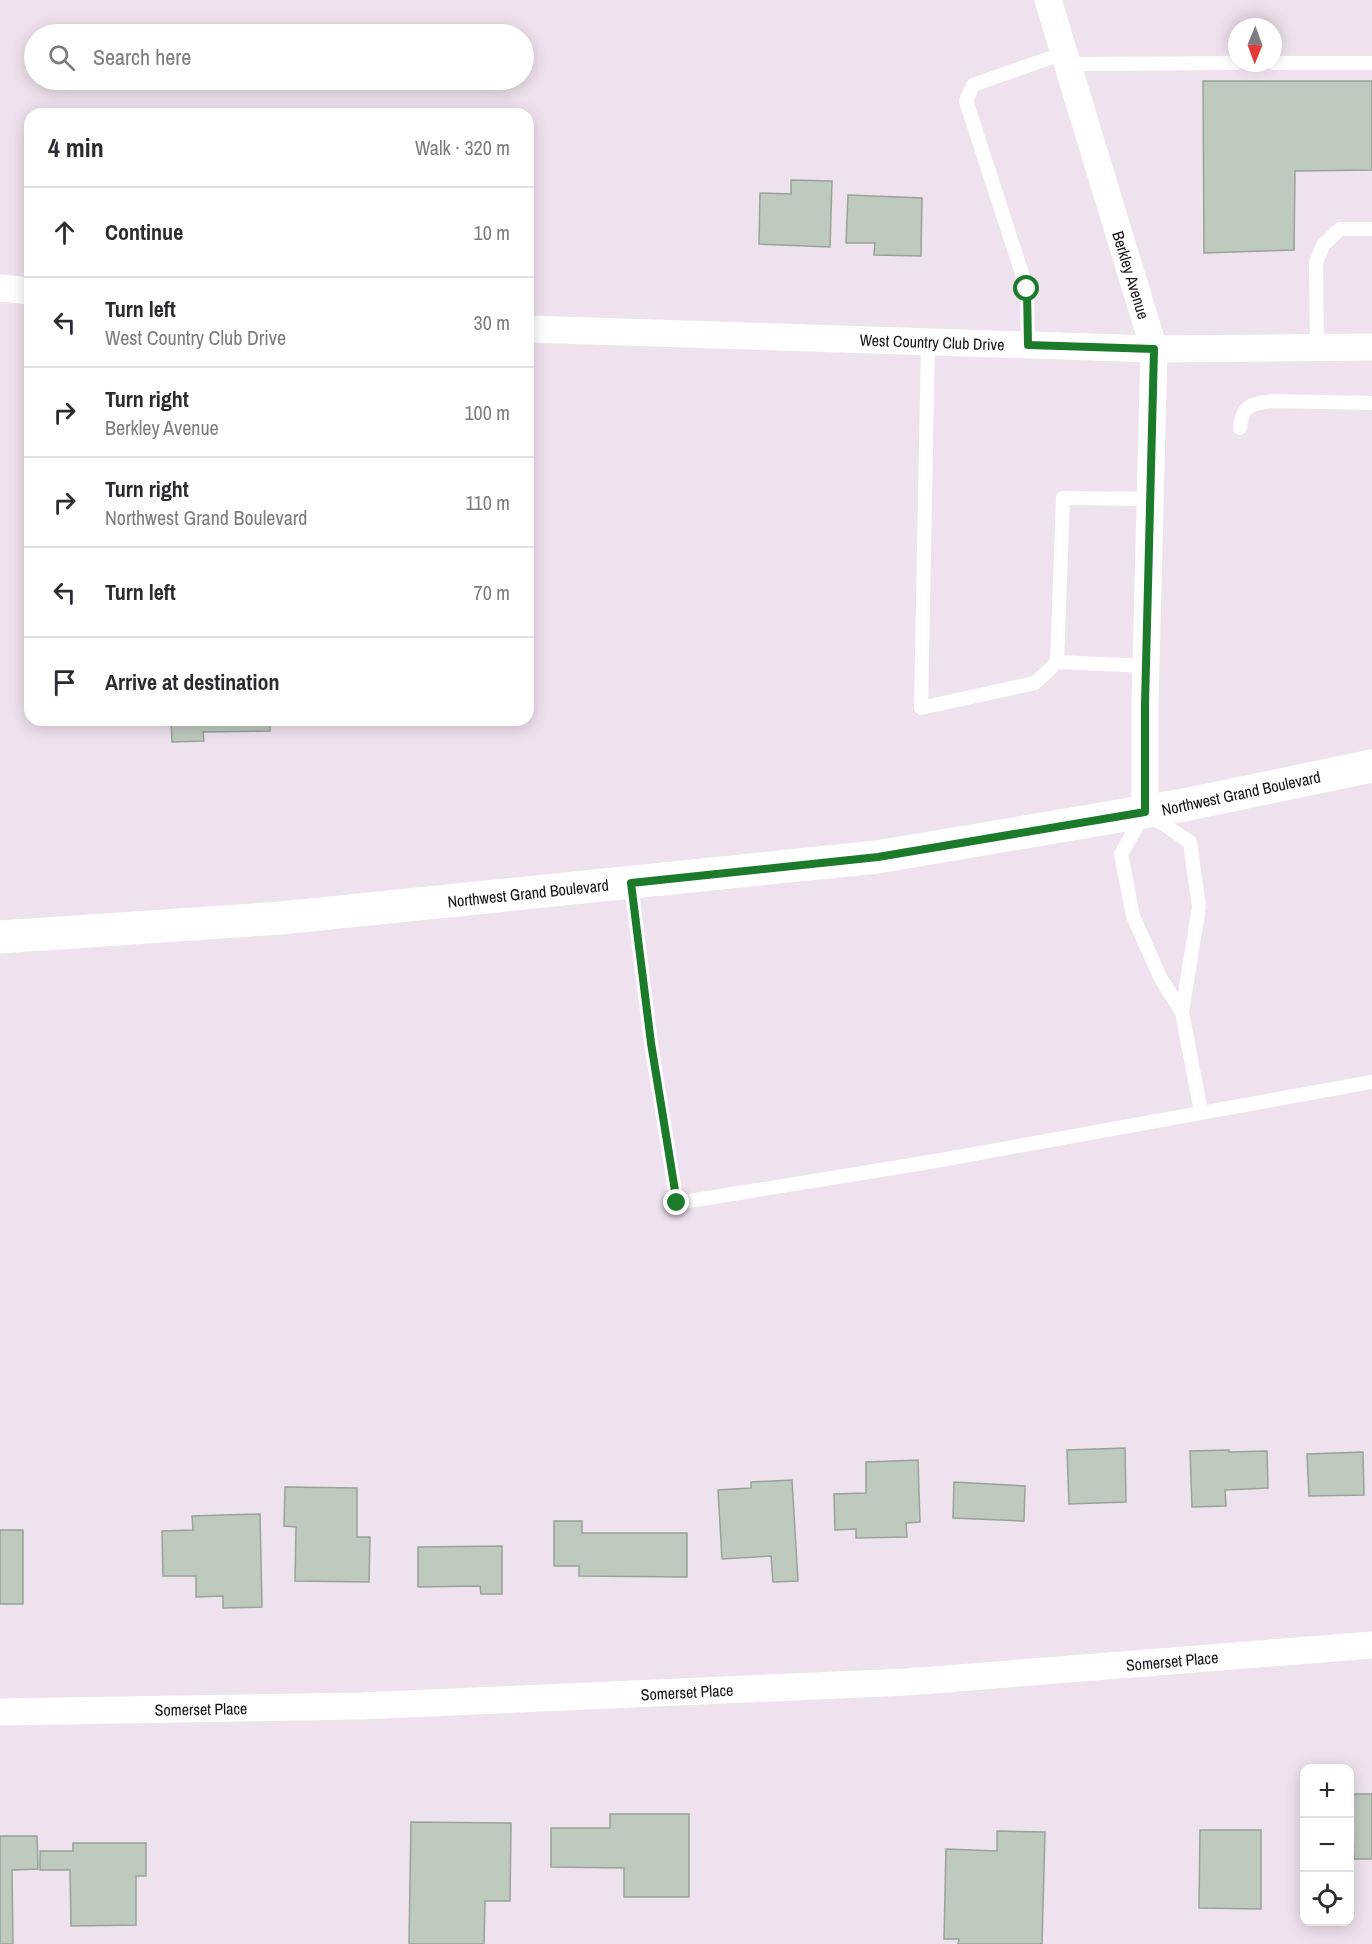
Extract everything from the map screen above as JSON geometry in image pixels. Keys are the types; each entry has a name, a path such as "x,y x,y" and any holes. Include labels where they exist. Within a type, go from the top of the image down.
{"street":[{"name":"Berkley Avenue","path":"1048,0 1154,349 1146,666 1145,812"},
{"path":"0,288 24,290"},
{"name":"West Country Club Drive","path":"534,329 1154,349 1372,346"},
{"name":"Northwest Grand Boulevard","path":"0,937 281,918 878,857 1145,812 1372,766"},
{"name":"Somerset Place","path":"0,1712 360,1706 907,1682 1372,1645"}],"lane":[{"path":"1028,345 1027,289 966,101 973,85 1066,58 1228,63"},
{"path":"1282,63 1372,63"},
{"path":"1317,347 1316,263 1323,245 1340,229 1372,229"},
{"path":"928,342 921,708 1035,683 1057,662 1063,498 1150,499"},
{"path":"1240,428 1241,415 1246,408 1257,403 1272,401 1372,403"},
{"path":"1057,662 1146,666"},
{"path":"1182,1012 1160,976 1133,916 1121,854 1145,812 1190,842 1199,907 1182,1012 1201,1113"},
{"path":"631,883 653,1054 677,1203 924,1163 1372,1082"}],"building":[{"path":"1203,81 1372,81 1372,170 1295,171 1294,250 1204,253"},
{"path":"791,180 832,181 830,247 759,244 760,193 791,194"},
{"path":"848,195 922,198 921,256 874,255 875,243 846,243"},
{"path":"171,726 270,726 270,731 203,732 204,741 172,742"},
{"path":"1125,1448 1126,1502 1069,1504 1067,1450"},
{"path":"1229,1450 1229,1452 1267,1451 1268,1488 1225,1490 1226,1506 1192,1507 1190,1451"},
{"path":"1363,1452 1364,1495 1309,1496 1307,1454"},
{"path":"918,1460 920,1522 906,1523 907,1537 856,1538 856,1529 835,1530 834,1494 866,1493 866,1462"},
{"path":"792,1480 798,1581 773,1582 771,1556 722,1559 718,1490 751,1488 751,1482"},
{"path":"954,1482 1025,1486 1024,1521 953,1518"},
{"path":"285,1487 357,1488 357,1537 370,1537 369,1582 295,1581 296,1527 284,1526"},
{"path":"260,1514 262,1607 223,1608 223,1596 196,1597 196,1576 163,1576 162,1531 193,1530 192,1516"},
{"path":"554,1521 582,1521 582,1533 687,1533 687,1577 579,1576 579,1566 554,1566"},
{"path":"0,1530 23,1530 23,1604 0,1604"},
{"path":"502,1546 502,1594 481,1594 480,1586 418,1587 418,1547"},
{"path":"1354,1794 1372,1794 1372,1859 1354,1859"},
{"path":"610,1814 689,1814 689,1897 624,1897 624,1868 551,1867 551,1828 610,1828"},
{"path":"411,1822 511,1823 510,1901 485,1901 484,1944 409,1944"},
{"path":"1200,1830 1261,1830 1261,1909 1199,1908"},
{"path":"997,1831 1045,1832 1042,1944 958,1944 959,1939 944,1939 946,1849 997,1851"},
{"path":"0,1836 37,1836 38,1869 12,1870 13,1944 0,1944"},
{"path":"73,1843 146,1843 146,1876 136,1876 136,1925 71,1926 70,1870 40,1870 40,1851 73,1851"}],"route":[{"path":"677,1203 651,1043 631,883 878,857 1145,812 1145,704 1154,349 1028,345 1027,289"}]}
